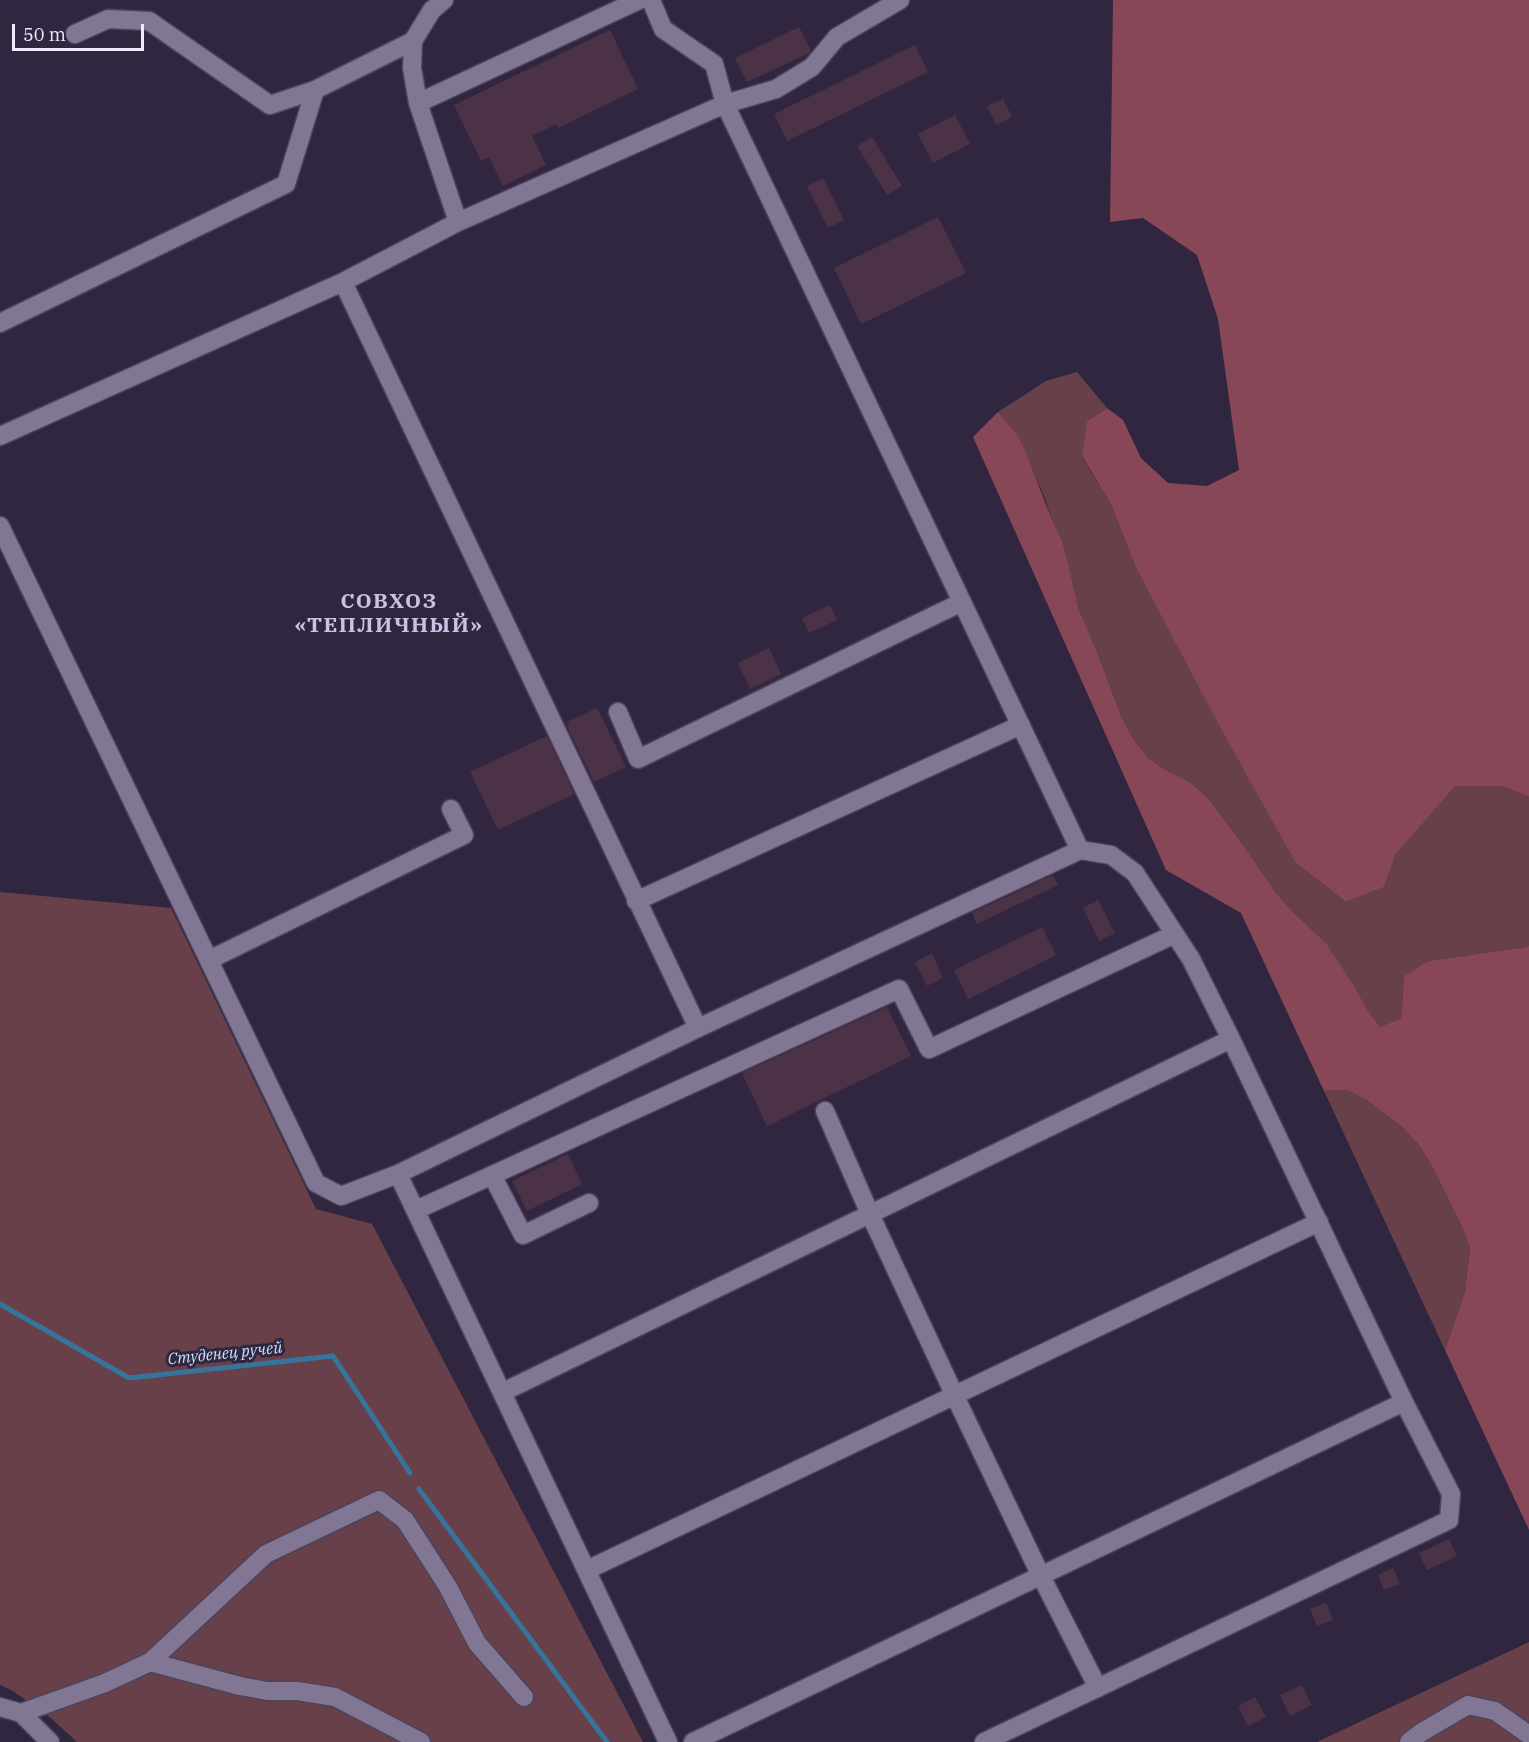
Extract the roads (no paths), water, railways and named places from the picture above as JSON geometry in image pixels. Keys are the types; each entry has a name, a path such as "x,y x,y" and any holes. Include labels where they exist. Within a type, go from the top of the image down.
{"street":[{"path":"418,103 639,0"},
{"path":"651,0 663,29 714,63 725,104 1080,850"},
{"path":"0,436 343,282 458,222 725,104 776,88 812,66 837,37 900,0"},
{"path":"434,3 413,41 412,68 418,103 458,222"},
{"path":"75,34 108,19 149,21 270,105 315,90 413,41"},
{"path":"0,323 286,184 315,90"},
{"path":"343,282 698,1028"},
{"path":"0,526 316,1183 341,1196 398,1174 698,1028 1080,850 1111,855 1135,873 1191,959 1231,1039 1404,1402 1451,1494 1449,1520 984,1742"},
{"path":"618,712 638,759 962,602"},
{"path":"636,901 1021,725"},
{"path":"209,960 464,835 451,809"},
{"path":"416,1210 899,989 929,1049 1174,934"},
{"path":"503,1392 1231,1039"},
{"path":"825,1111 954,1394 1098,1688"},
{"path":"398,1174 668,1742"},
{"path":"492,1175 523,1235 589,1203"},
{"path":"587,1570 1319,1222"},
{"path":"693,1742 1404,1402"},
{"path":"21,1713 105,1683 150,1662 266,1554 378,1500 405,1520 447,1587 477,1643 524,1697"},
{"path":"150,1662 240,1686 267,1691 297,1691 335,1697 421,1742"},
{"path":"1409,1742 1468,1705 1495,1711 1529,1735"},
{"path":"0,1707 21,1713 50,1742"}],"waterway":[{"name":"Студенец ручей","path":"0,1304 129,1378 333,1356 410,1473"},
{"name":"Студенец ручей","path":"419,1489 607,1742"}],"district":[{"name":"СОВХОЗ «ТЕПЛИЧНЫЙ»","path":"389,614"}]}
